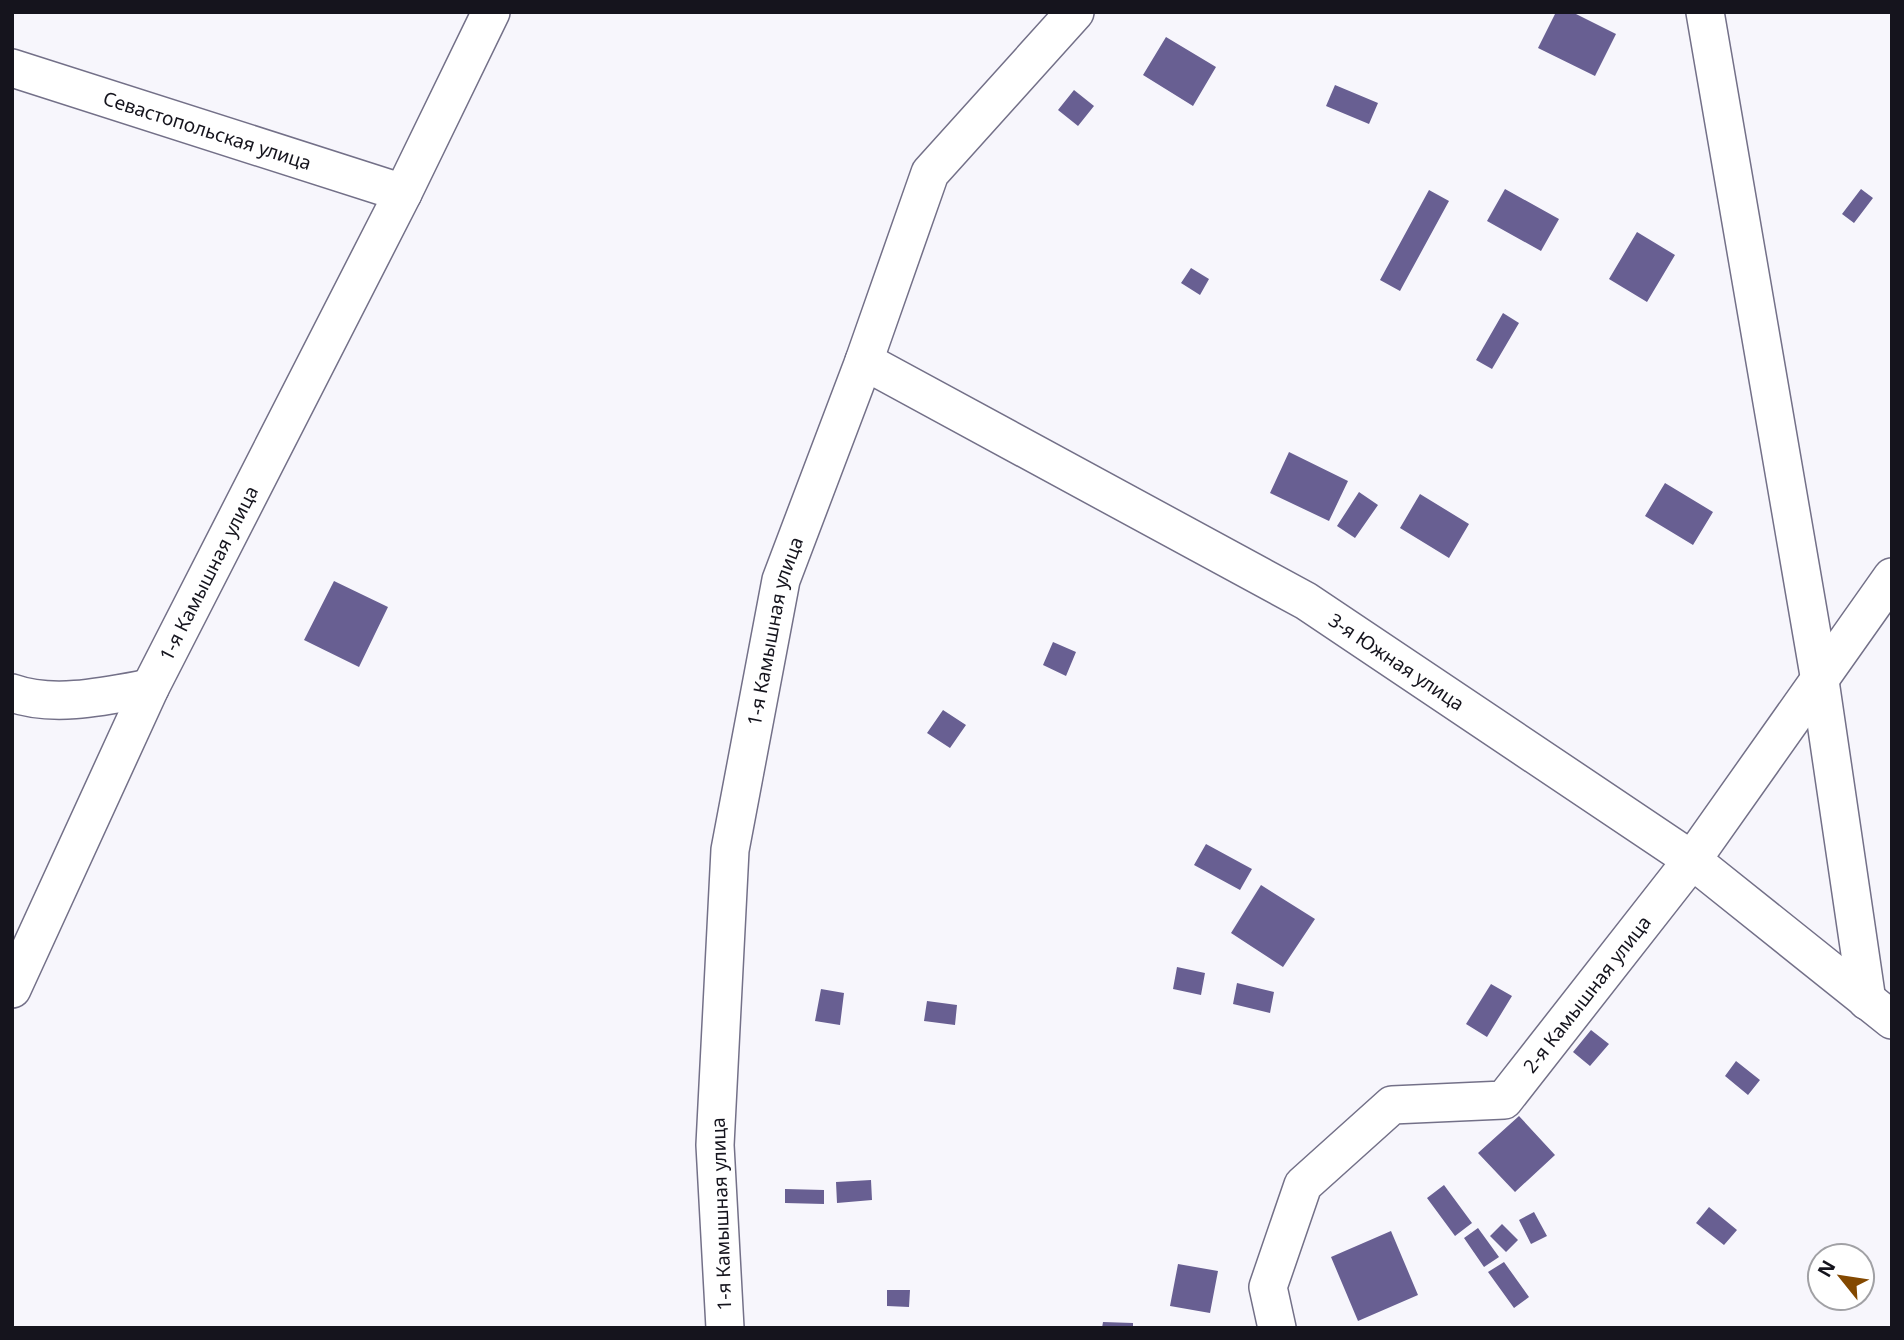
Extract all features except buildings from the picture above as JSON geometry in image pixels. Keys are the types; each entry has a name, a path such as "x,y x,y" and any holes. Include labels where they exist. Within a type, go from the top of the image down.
{"street":[{"name":"1-я Камышная улица","path":"12,989 150,688 403,193 491,12"},
{"name":"1-я Камышная улица","path":"725,1328 715,1144 730,850 781,580 864,361 930,173 1075,12"},
{"path":"1705,12 1820,681 1880,1010"},
{"name":"Севастопольская улица","path":"12,68 403,193"},
{"name":"3-я Южная улица","path":"864,361 1306,601 1692,860 1880,1010"},
{"name":"2-я Камышная улица","path":"1277,1328 1268,1287 1303,1185 1392,1105 1504,1100 1692,860 1892,577"},
{"path":"12,693 25,697 82,700 150,688"}]}
